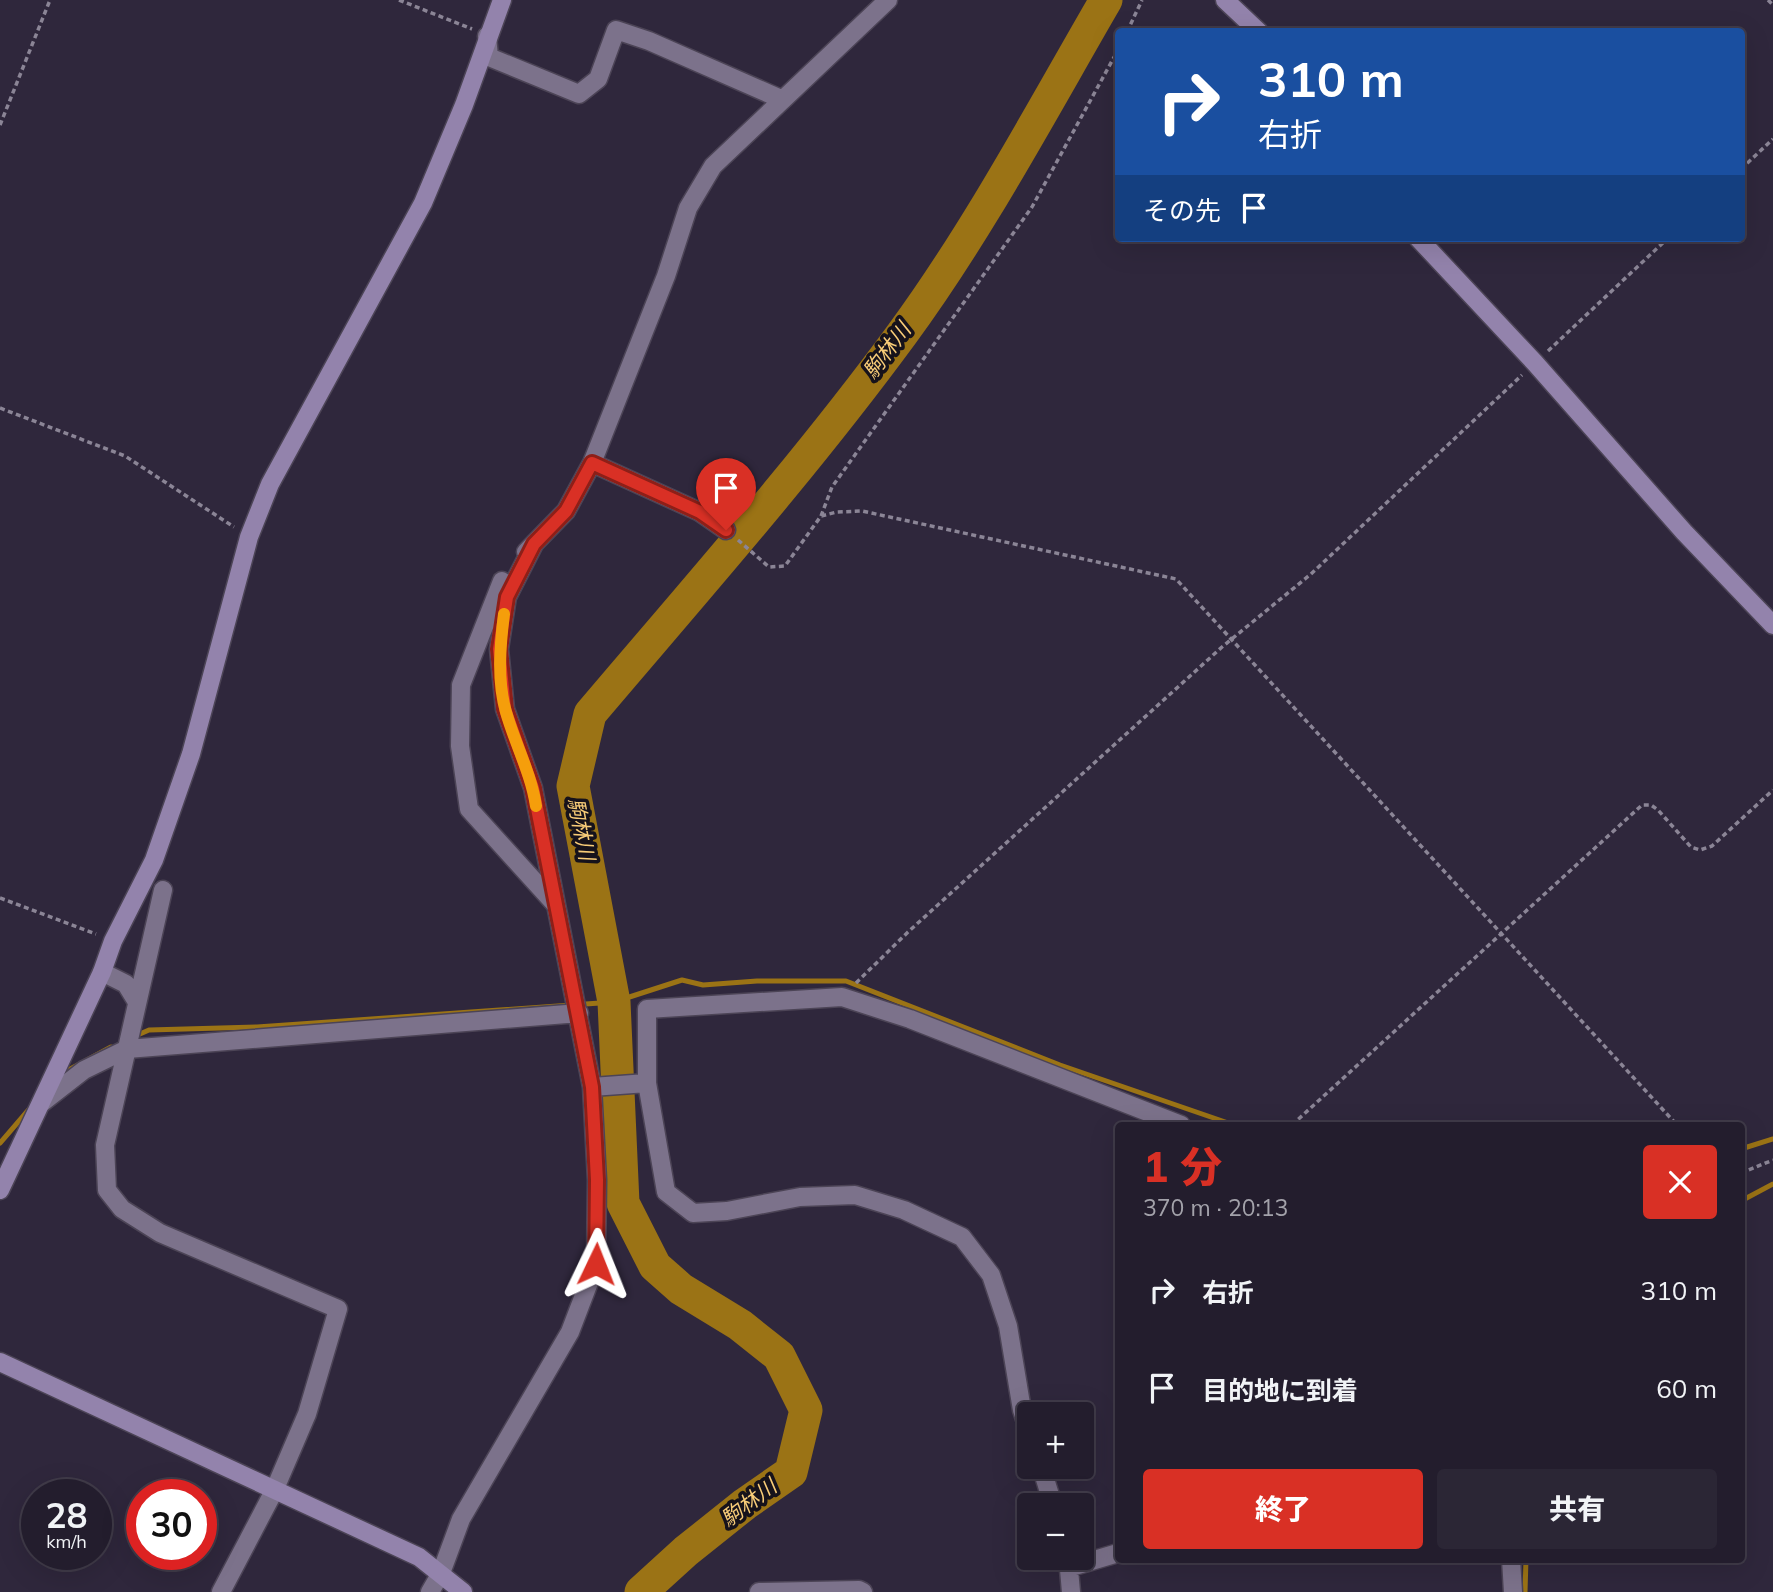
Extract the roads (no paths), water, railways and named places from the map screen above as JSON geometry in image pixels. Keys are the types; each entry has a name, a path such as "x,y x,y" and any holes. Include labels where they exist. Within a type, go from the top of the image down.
{"street":[{"path":"0,1190 102,972 113,941 154,860 191,754 249,537 270,484 423,203 464,105 487,35 502,0"},
{"path":"555,904 469,808 460,746 461,685 505,573 566,511 592,463 666,276 688,208 713,166 888,0"},
{"path":"1225,0 1255,28"},
{"path":"487,35 489,57 579,94 598,79 616,30 649,41 781,99"},
{"path":"1422,242 1535,363 1684,532 1773,625"},
{"path":"592,463 700,512 726,530"},
{"path":"430,1592 441,1573 461,1519 570,1332 596,1264 597,1180 592,1087 533,788 505,709 499,649 507,597 534,544"},
{"path":"163,890 105,1145 107,1190 122,1209 160,1233 338,1309 307,1414 274,1491 220,1592"},
{"path":"102,972 126,984 137,1002"},
{"path":"1021,1402 1008,1326 991,1275 962,1237 904,1210 855,1195 800,1197 750,1208 693,1213 666,1192 647,1083 648,1009 842,997 910,1019 1173,1122"},
{"path":"43,1102 84,1070 127,1049 579,1013"},
{"path":"592,1087 647,1083"},
{"path":"0,1362 419,1557 463,1592"},
{"path":"1094,1558 1115,1554"},
{"path":"1511,1563 1513,1592"},
{"path":"1070,1570 1071,1592"},
{"path":"759,1592 863,1592"}],"waterway":[{"name":"駒林川","path":"641,1592 686,1551 791,1472 806,1410 779,1356 740,1325 681,1289 655,1266 623,1203 614,1002 573,786 590,714 789,479 902,334 983,212 1106,0"},
{"path":"133,1037 149,1030 257,1027 614,1002 682,980 703,985 757,981 846,981 1060,1065 1225,1122"},
{"path":"61,1074 111,1047"},
{"path":"0,1143 31,1107"},
{"path":"1745,1148 1773,1139"},
{"path":"1745,1199 1773,1184"},
{"path":"1525,1592 1526,1563"}]}
